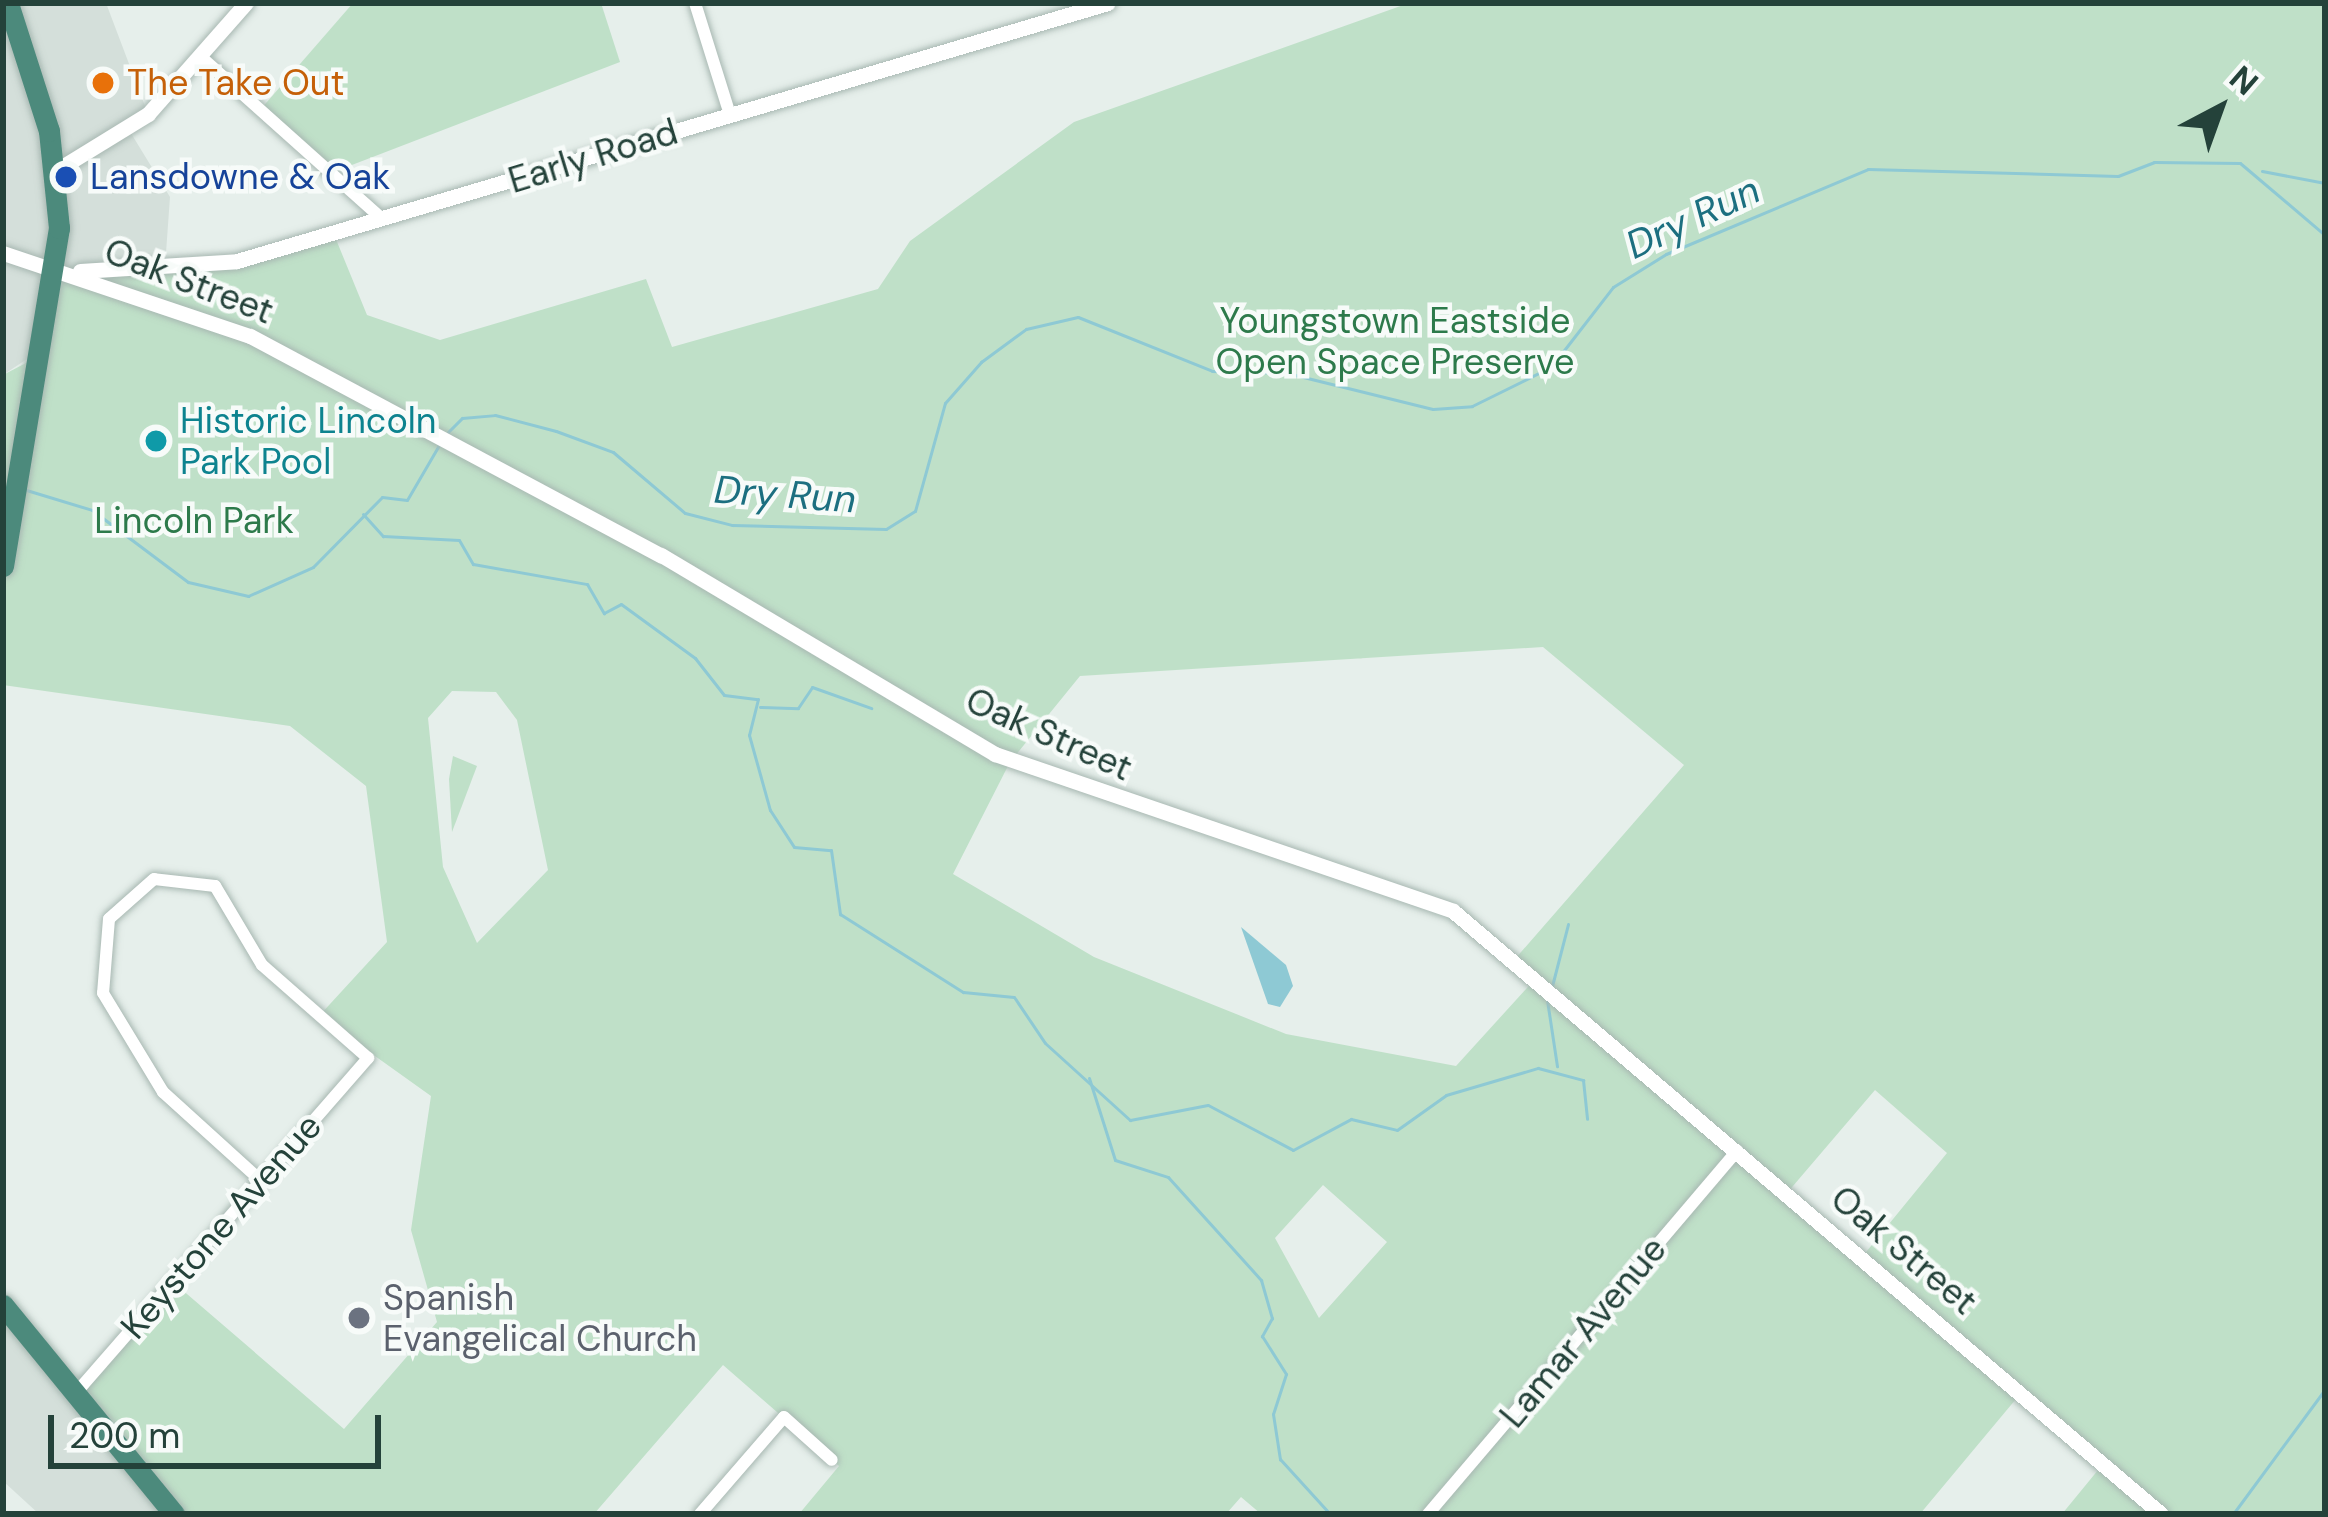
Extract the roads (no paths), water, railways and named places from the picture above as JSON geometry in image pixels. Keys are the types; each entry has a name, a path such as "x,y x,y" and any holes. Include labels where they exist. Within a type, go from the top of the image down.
{"highway":[{"name":"Oak Street","path":"8,3 57,170 64,270"},
{"path":"3,566 64,270"},
{"path":"3,1305 165,1511"}],"street":[{"path":"57,170 129,129 246,3"},
{"path":"695,3 730,115"},
{"name":"Early Road","path":"64,270 237,261 1108,3"},
{"path":"200,56 381,218"},
{"path":"3,253 64,270"},
{"name":"Oak Street","path":"64,270 326,375 662,555 994,754 1432,901 1515,959 2161,1514"},
{"name":"Keystone Avenue","path":"74,1395 368,1058 262,965 209,882 169,874 118,905 98,961 116,1023 163,1092 261,1180"},
{"name":"Lamar Avenue","path":"1428,1514 1737,1151"},
{"path":"700,1514 784,1418 832,1460"}],"water":[{"path":"1241,927 1286,965 1293,986 1280,1007 1268,1004"}],"waterway":[{"name":"Dry Run","path":"448,432 462,418 495,415 556,431 613,452 685,513 732,525 886,529 915,511 945,403 981,362 1026,329 1078,317 1212,371 1287,373 1433,409 1472,406 1551,367 1613,287 1666,254 1868,169 2118,176 2154,162 2240,163 2325,235"},
{"path":"2262,171 2325,183"},
{"name":"Dry Run","path":"23,489 92,510 188,582 248,596 313,567 382,497 407,500 439,445"},
{"path":"363,514 383,536 459,540 473,564 587,584 604,613 621,604 695,658 724,695 758,699 749,735 770,810 794,847 831,850 840,914 963,992 1014,997 1045,1043 1130,1120 1208,1105 1293,1150 1351,1119 1397,1130 1446,1095 1538,1068 1583,1080 1587,1119"},
{"path":"760,707 798,708 812,687 871,708"},
{"path":"1552,986 1568,924"},
{"path":"1547,1000 1557,1066"},
{"path":"1089,1078 1115,1160 1168,1177 1261,1280 1272,1318 1262,1336 1286,1374 1273,1414 1280,1459 1330,1514"},
{"path":"2233,1514 2325,1389"}],"place":[{"name":"The Take Out","path":"103,83"},
{"name":"Lansdowne & Oak","path":"66,177"},
{"name":"Historic Lincoln Park Pool","path":"156,441"},
{"name":"Spanish Evangelical Church","path":"359,1318"}],"park label":[{"name":"Youngstown Eastside Open Space Preserve","path":"1395,340"},
{"name":"Lincoln Park","path":"194,521"}]}
